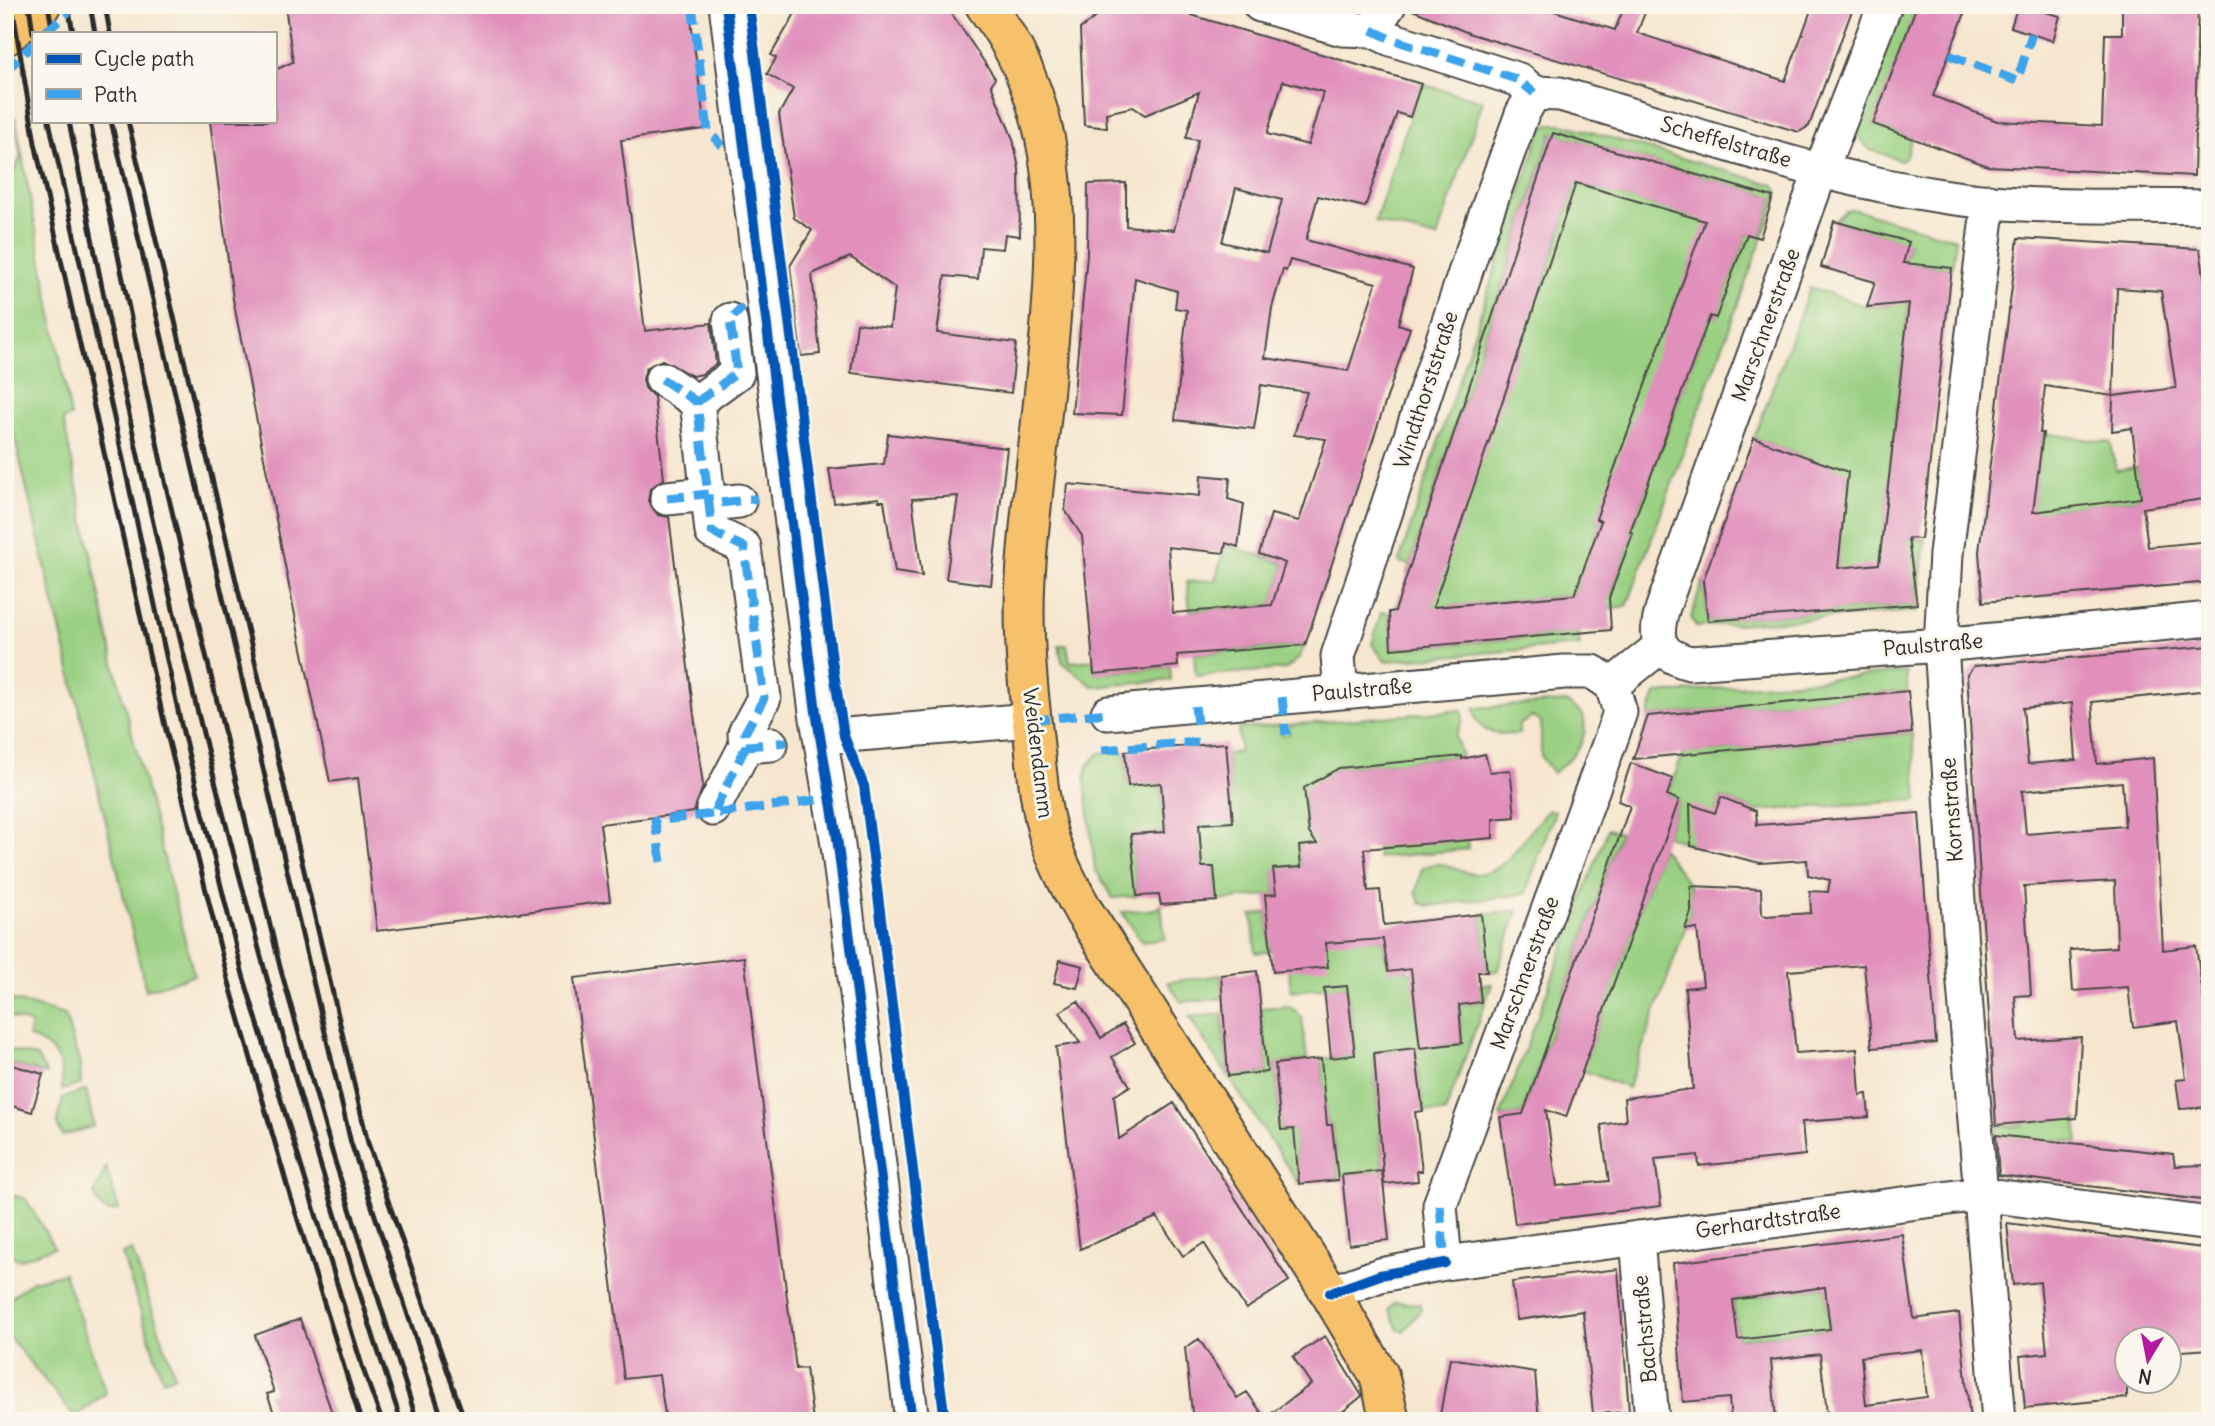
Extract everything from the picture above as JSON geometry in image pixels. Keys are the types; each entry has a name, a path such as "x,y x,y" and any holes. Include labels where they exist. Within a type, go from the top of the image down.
{"main road":[{"path":"5,36 41,5"},
{"name":"Weidendamm","path":"990,7 1031,93 1051,163 1055,198 1054,283 1026,587 1025,642 1031,720 1050,839 1066,879 1126,978 1330,1293 1379,1375 1391,1421"}],"street":[{"path":"726,5 816,712 822,737 912,1421"},
{"name":"Scheffelstraße","path":"1260,5 1342,29 1381,18 1391,39 1519,80 1534,93 1560,94 1821,170 1929,194 1989,201 2210,208"},
{"name":"Marschnerstraße","path":"1661,646 1656,631 1663,607 1821,170 1885,5"},
{"name":"Windthorststraße","path":"1341,692 1338,656 1470,258 1522,114 1534,93"},
{"name":"Kornstraße","path":"1989,201 1946,554 1941,645 1999,1421"},
{"path":"697,402 737,373 730,320"},
{"path":"662,379 697,402 732,499"},
{"path":"667,498 732,499"},
{"path":"713,810 770,744 745,733 764,698 744,547 712,532 732,499"},
{"name":"Paulstraße","path":"1661,646 1674,659 1690,663 1941,645 2210,619"},
{"path":"1612,685 1661,646"},
{"name":"Paulstraße","path":"1108,713 1583,672 1593,672 1612,685"},
{"name":"Marschnerstraße","path":"1445,1263 1440,1205 1620,712 1612,685"},
{"path":"822,737 1031,720"},
{"name":"Gerhardtstraße","path":"1330,1293 1380,1275 1445,1263 1980,1194 2210,1224"},
{"name":"Bachstraße","path":"1637,1238 1652,1421"}],"green space":[{"path":"1900,5 1917,5 1874,124 1912,138 1905,158 1901,160 1870,150 1856,134 1856,124"},
{"path":"1421,84 1483,101 1437,238 1375,222"},
{"path":"15,117 71,417 63,419 115,668 194,975 146,990 13,431 5,432 5,189 21,157"},
{"path":"1551,124 1563,124 1775,185 1779,192 1627,606 1605,609 1633,533 1630,532 1710,316 1716,317 1747,234 1760,237 1773,197 1552,133 1410,565 1399,562 1543,128"},
{"path":"1576,183 1711,222 1597,519 1601,521 1574,595 1395,611 1400,595 1420,601 1427,580 1407,573 1539,288 1542,289"},
{"path":"1852,209 1956,239 1952,268 1913,264 1883,535 1925,540 1917,611 1696,627 1691,617 1703,581 1708,621 1916,604 1914,583 1834,569 1848,473 1754,438 1810,287 1867,307 1891,305 1909,243 1834,221 1845,211"},
{"path":"2043,433 2111,443 2116,470 2137,467 2142,498 2050,510 2041,528 2030,527"},
{"path":"1226,545 1285,564 1272,605 1190,611 1187,582 1215,580"},
{"path":"1381,612 1389,612 1392,649 1579,633 1580,645 1385,661 1372,644"},
{"path":"1059,645 1067,645 1070,662 1093,660 1095,674 1170,667 1171,680 1094,687 1062,662"},
{"path":"1305,645 1299,658 1286,669 1196,676 1194,654"},
{"path":"1906,672 1908,691 1648,716 1656,694"},
{"path":"1566,702 1582,713 1584,731 1573,755 1553,773 1541,757 1541,722 1532,717 1519,725 1519,734 1489,732 1479,724 1474,708"},
{"path":"1462,710 1463,720 1455,736 1462,756 1332,771 1333,781 1316,781 1304,795 1307,829 1321,844 1299,846 1301,867 1274,870 1276,894 1217,901 1214,867 1202,867 1199,824 1232,821 1227,754 1240,752 1238,729 1281,725 1282,735 1289,734 1289,725"},
{"path":"1912,733 1918,800 1756,811 1721,797 1701,848 1666,836 1679,800 1667,795 1683,754"},
{"path":"1125,751 1128,786 1161,783 1165,832 1132,835 1137,896 1113,898 1095,869 1085,779 1088,766 1099,753"},
{"path":"1549,810 1555,811 1525,894 1429,906 1420,903 1416,892 1422,868 1439,864 1470,874 1490,871 1509,858"},
{"path":"1608,829 1620,833 1523,1113 1500,1117"},
{"path":"1467,838 1468,849 1378,858 1377,847"},
{"path":"1662,848 1691,887 1691,912 1628,1088 1582,1070"},
{"path":"1161,905 1165,939 1142,942 1122,912 1155,909"},
{"path":"1518,911 1497,971 1487,972 1481,914"},
{"path":"1267,913 1271,951 1256,953 1252,915"},
{"path":"1383,939 1385,957 1414,975 1420,1048 1462,1043 1459,1005 1481,1002 1479,985 1492,984 1445,1113 1423,1111 1415,1048 1374,1053 1383,1175 1374,1176 1372,1172 1349,1174 1349,1179 1338,1180 1332,1125 1327,1125 1321,1059 1355,1054 1347,986 1291,991 1289,970 1325,941"},
{"path":"1221,975 1224,998 1181,1002 1168,982"},
{"path":"5,998 65,1015 80,1065 81,1084 62,1090 61,1071 56,1056 45,1045 28,1037 31,1024 5,1015"},
{"path":"1290,1006 1302,1017 1307,1060 1275,1064 1281,1130 1294,1129 1299,1184 1189,1017 1222,1014 1228,1076 1267,1072 1261,1008"},
{"path":"5,1051 37,1057 47,1074 5,1062"},
{"path":"86,1090 94,1126 63,1136 57,1125 63,1098"},
{"path":"2021,1105 2077,1117 2078,1142 2055,1139 2053,1152 1997,1145 1997,1127 2023,1125"},
{"path":"106,1168 119,1209 109,1212 101,1208 94,1194"},
{"path":"5,1193 26,1199 54,1247 19,1260 5,1250"},
{"path":"132,1250 175,1376 163,1380 122,1254"},
{"path":"64,1273 106,1393 75,1417 5,1332 5,1302 32,1281"},
{"path":"1825,1287 1830,1329 1738,1339 1733,1300"},
{"path":"1395,1302 1420,1304 1421,1310 1404,1331 1398,1330 1389,1309"}],"building":[{"path":"285,5 689,5 705,129 621,140 645,331 711,323 716,364 702,374 692,376 662,360 646,368 643,379 645,388 654,397 664,479 650,489 648,501 658,515 669,517 703,786 694,812 600,824 610,901 377,931 358,778 330,782 290,591 233,299 210,122 276,122 276,70 293,62"},
{"path":"815,5 946,5 995,78 991,85 1013,139 1019,169 1020,236 1005,234 1003,249 981,247 978,279 945,276 937,333 1016,343 1011,393 851,373 857,323 890,327 895,288 850,257 812,274 820,354 801,356 790,266 812,230 794,218 779,114 793,89 767,74 776,58 771,55 797,10"},
{"path":"1111,5 1158,5 1421,84 1410,117 1397,113 1365,207 1318,196 1306,240 1413,269 1398,324 1410,328 1305,645 1177,655 1178,666 1094,674 1082,536 1065,510 1068,484 1200,496 1201,475 1230,478 1228,499 1244,504 1238,547 1226,543 1224,553 1168,547 1173,613 1272,605 1285,563 1259,554 1271,514 1299,521 1326,439 1294,435 1307,392 1261,385 1254,429 1175,420 1187,310 1175,308 1177,291 1135,278 1122,415 1072,413 1087,255 1088,184 1126,183 1126,226 1174,230 1198,140 1186,138 1199,92 1145,115 1133,107 1106,113 1107,128 1084,125 1080,29","holes":["1283,81 1323,92 1308,145 1267,134","1236,188 1282,200 1267,253 1222,242","1290,260 1376,283 1348,371 1265,358 1272,308 1283,269 1286,271"]},
{"path":"1408,5 1535,5 1615,30 1625,5 1648,5 1637,33 1785,81 1813,5 1854,5 1809,126 1799,132 1471,34 1408,8"},
{"path":"1917,5 1968,5 1933,96 1997,121 2102,126 2105,34 2122,34 2122,5 2198,5 2194,176 1988,166 1873,124"},
{"path":"2018,5 2060,16 2053,41 2011,27"},
{"path":"1553,133 1773,197 1760,238 1747,234 1716,318 1710,316 1630,532 1633,533 1609,598 1611,630 1391,649 1389,612 1395,611","holes":["1576,183 1705,221 1596,519 1601,521 1574,595 1433,607"]},
{"path":"1834,221 1909,242 1903,263 1952,268 1921,539 1908,538 1917,604 1708,621 1703,581 1754,438 1848,472 1838,568 1879,564 1909,303 1867,307 1875,282 1821,267"},
{"path":"2018,238 2200,249 2210,316 2210,498 2143,508 2148,547 2210,541 2210,582 1983,602 1979,552","holes":["2117,288 2161,291 2176,388 2113,396","2045,386 2113,396 2112,431 2132,428 2141,498 2033,512 2043,433 2040,433"]},
{"path":"888,434 1007,448 991,585 946,579 958,496 912,499 922,576 895,572 884,501 879,501 879,498 834,503 829,469 884,464"},
{"path":"2210,646 2210,690 2092,702 2097,764 2153,758 2163,950 2196,946 2210,1046 2210,1107 2180,1109 2176,1080 2186,1079 2178,1021 2133,1027 2128,987 2073,991 2070,950 2117,947 2115,881 2024,886 2031,995 2015,996 2018,1041 2081,1037 2077,1118 1996,1125 1967,675 1974,666","holes":["2072,703 2076,760 2028,764 2023,708","2122,782 2125,826 2026,834 2022,791"]},
{"path":"1908,691 1912,733 1633,759 1648,716"},
{"path":"1226,743 1233,822 1199,824 1202,867 1214,867 1217,901 1161,905 1159,895 1137,896 1131,834 1165,832 1161,783 1128,786 1125,751"},
{"path":"1485,754 1490,772 1510,770 1515,817 1493,819 1493,838 1364,849 1368,891 1380,890 1384,925 1481,914 1487,972 1478,972 1481,1002 1459,1005 1462,1043 1420,1048 1411,969 1388,972 1383,939 1326,943 1328,967 1273,972 1265,895 1276,894 1273,869 1301,867 1299,846 1317,844 1309,833 1304,788 1339,768 1462,756 1462,759"},
{"path":"1631,763 1673,779 1667,795 1679,800 1566,1117 1546,1110 1557,1186 1609,1181 1601,1125 1626,1121 1624,1098 1693,1089 1685,988 1703,986 1697,929 1685,929 1691,912 1691,886 1761,889 1762,915 1767,916 1811,913 1810,891 1828,892 1830,880 1808,875 1807,860 1760,863 1691,846 1690,804 1715,813 1721,797 1756,811 1757,825 1919,813 1936,1043 1872,1048 1864,965 1788,971 1796,1053 1857,1049 1860,1095 1867,1094 1869,1117 1802,1122 1805,1155 1699,1166 1698,1155 1655,1159 1661,1206 1515,1224 1500,1117 1523,1114 1630,806 1618,801"},
{"path":"744,957 796,1369 806,1368 813,1421 666,1421 659,1375 624,1379 574,978"},
{"path":"1060,960 1083,966 1077,988 1054,983"},
{"path":"1257,971 1267,1072 1228,1076 1221,975"},
{"path":"1347,986 1355,1055 1331,1058 1324,988"},
{"path":"1078,1001 1101,1038 1123,1024 1135,1043 1112,1057 1130,1086 1114,1096 1119,1139 1174,1103 1289,1281 1246,1309 1204,1243 1183,1256 1157,1217 1080,1249 1056,1047 1080,1043 1060,1012"},
{"path":"1415,1048 1423,1111 1415,1112 1422,1171 1417,1171 1418,1181 1384,1184 1374,1053"},
{"path":"1321,1059 1327,1125 1332,1125 1338,1180 1299,1184 1294,1129 1281,1130 1275,1064"},
{"path":"5,1063 43,1074 32,1112 5,1104"},
{"path":"1996,1135 2173,1154 2175,1166 2210,1165 2210,1201 1999,1175"},
{"path":"1382,1171 1389,1240 1349,1245 1342,1175"},
{"path":"2007,1223 2210,1249 2210,1349 2184,1351 2184,1324 2114,1324 2114,1394 2127,1394 2127,1398 2025,1408 2020,1356 2047,1353 2040,1282 2013,1285"},
{"path":"1902,1234 1914,1319 1959,1313 1970,1421 1828,1421 1820,1354 1771,1360 1776,1421 1731,1421 1729,1398 1683,1402 1673,1263","holes":["1825,1287 1830,1329 1738,1340 1733,1300","1922,1350 1927,1397 1866,1405 1861,1357"]},
{"path":"1618,1269 1629,1412 1593,1414 1583,1311 1517,1320 1512,1282"},
{"path":"300,1319 335,1421 277,1421 267,1394 274,1392 255,1335"},
{"path":"1325,1336 1362,1396 1331,1421 1193,1421 1185,1348 1199,1339 1237,1398 1247,1392 1265,1418 1311,1384 1293,1357"},
{"path":"1450,1358 1535,1372 1539,1421 1439,1421"}],"railway":[{"path":"12,5 35,143 165,726 228,979 287,1185 361,1421"},
{"path":"29,5 33,32"},
{"path":"48,5 53,32"},
{"path":"68,5 73,32"},
{"path":"90,5 95,32"},
{"path":"105,5 110,32"},
{"path":"49,122 181,724 243,975 363,1369 382,1421"},
{"path":"69,122 136,449 214,776 301,1101 401,1421"},
{"path":"90,122 166,486 280,967 333,1155 417,1421"},
{"path":"111,122 351,1143 443,1421"},
{"path":"128,122 368,1143 465,1421"}],"marked path":[{"path":"46,32 76,5"},
{"path":"692,5 708,131 722,146"},
{"path":"1372,30 1391,39 1519,80 1534,93"},
{"path":"1949,55 2017,81 2032,34"},
{"path":"5,72 32,45"},
{"path":"697,402 737,373 730,320 743,307"},
{"path":"662,379 697,402 709,504"},
{"path":"667,498 708,494"},
{"path":"749,499 757,499"},
{"path":"739,501 709,504 712,532 744,547 764,698 745,733 746,746 771,744"},
{"path":"1282,697 1286,735"},
{"path":"1195,706 1198,732"},
{"path":"1031,720 1108,713"},
{"path":"777,743 787,742"},
{"path":"1102,750 1198,742"},
{"path":"746,746 713,814 831,798"},
{"path":"661,862 655,821 713,814"},
{"path":"1440,1205 1445,1263"}],"cycle path":[{"path":"726,5 816,712 837,838 912,1421"},
{"path":"749,5 832,660 844,736 864,786 945,1421"},
{"path":"1330,1293 1380,1275 1445,1263"}]}
